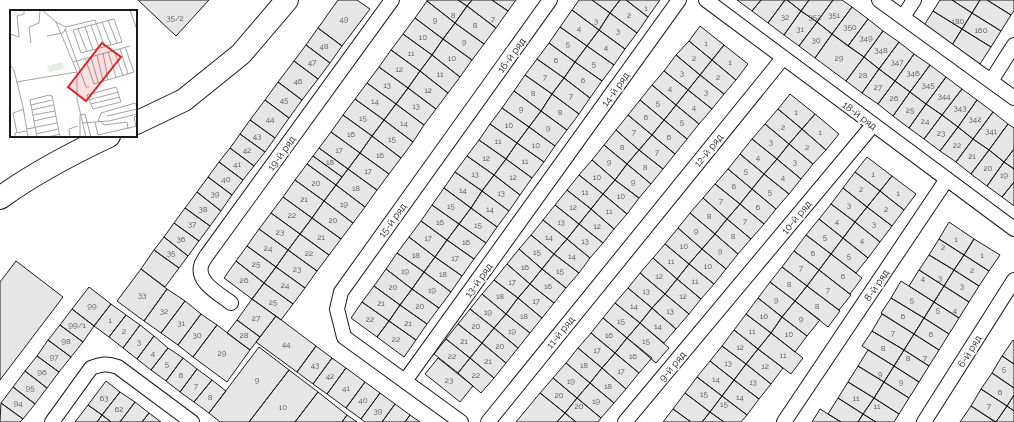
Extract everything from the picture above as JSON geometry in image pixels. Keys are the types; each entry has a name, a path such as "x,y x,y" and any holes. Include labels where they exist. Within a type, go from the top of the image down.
{"street":[{"path":"137,123 184,100 241,54 287,0"},
{"path":"0,198 15,186 58,161 107,137"}],"lane":[{"name":"19-й ряд","path":"231,303 207,284 201,276 201,266 206,255 392,0"},
{"name":"16-й ряд","path":"471,110 550,0"},
{"name":"14-й ряд","path":"551,178 679,0"},
{"name":"18-й ряд","path":"706,0 1014,229"},
{"path":"879,0 1014,98"},
{"path":"902,17 914,0"},
{"path":"991,81 1014,45"},
{"name":"12-й ряд","path":"633,243 783,58"},
{"name":"15-й ряд","path":"405,381 344,337 338,309 341,292 471,110"},
{"name":"10-й ряд","path":"719,310 873,125"},
{"name":"13-й ряд","path":"405,381 551,178"},
{"name":"8-й ряд","path":"784,422 947,179"},
{"name":"11-й ряд","path":"488,422 633,243"},
{"name":"6-й ряд","path":"924,422 1014,280"},
{"name":"9-й ряд","path":"625,422 719,310"},
{"path":"52,422 91,368 109,363 118,367 192,422"},
{"path":"405,381 460,422"}],"building":[{"path":"138,0 209,0 176,36"},
{"path":"338,0 357,0 370,9 342,46 318,28"},
{"path":"427,0 458,0 467,6 455,23"},
{"path":"458,0 472,0 467,6"},
{"path":"472,0 492,0 508,11 496,28 467,6"},
{"path":"492,0 516,0 508,11"},
{"path":"579,0 592,0 610,13 599,30 572,10"},
{"path":"592,0 620,0 610,13"},
{"path":"620,0 626,0 648,17 637,33 610,13"},
{"path":"626,0 660,0 648,17"},
{"path":"737,0 761,0 752,11"},
{"path":"761,0 785,0 768,23 752,11"},
{"path":"785,0 801,11 784,35 768,23"},
{"path":"787,0 809,0 801,11"},
{"path":"809,0 833,0 817,22 801,11"},
{"path":"833,0 842,0 852,7 832,34 817,22"},
{"path":"940,0 952,0 972,13 962,29 933,11"},
{"path":"952,0 980,0 972,13"},
{"path":"980,0 987,0 1011,15 1001,31 972,13"},
{"path":"987,0 1014,0 1014,11 1011,15"},
{"path":"427,1 455,23 443,39 415,18"},
{"path":"467,6 496,28 484,44 455,23"},
{"path":"852,7 868,19 848,46 832,34"},
{"path":"572,10 599,30 587,46 560,27"},
{"path":"801,11 817,22 799,46 784,35"},
{"path":"933,11 962,29 952,45 923,27"},
{"path":"610,13 637,33 625,49 599,30"},
{"path":"972,13 1001,31 991,47 962,29"},
{"path":"415,18 443,39 432,55 403,34"},
{"path":"868,19 883,31 864,57 848,46"},
{"path":"817,22 832,34 815,58 799,46"},
{"path":"455,23 484,44 472,60 443,39"},
{"path":"700,26 724,45 712,60 689,41"},
{"path":"560,27 587,46 575,62 549,43"},
{"path":"318,28 342,46 330,63 306,45"},
{"path":"962,29 991,47 980,64 952,45"},
{"path":"599,30 625,49 614,65 587,46"},
{"path":"883,31 899,42 879,69 864,57"},
{"path":"403,34 432,55 420,71 391,50"},
{"path":"832,34 864,57 846,81 815,58"},
{"path":"443,39 472,60 460,77 432,55"},
{"path":"689,41 712,60 700,75 676,55"},
{"path":"899,42 914,54 895,81 879,69"},
{"path":"549,43 575,62 564,78 537,59"},
{"path":"306,45 330,63 318,79 294,61"},
{"path":"724,45 748,64 736,80 712,60"},
{"path":"587,46 614,65 602,81 575,62"},
{"path":"391,50 420,71 408,88 379,67"},
{"path":"914,54 930,65 910,92 895,81"},
{"path":"432,55 460,77 448,93 420,71"},
{"path":"676,55 700,75 688,90 664,71"},
{"path":"864,57 879,69 862,93 846,81"},
{"path":"537,59 564,78 552,94 525,75"},
{"path":"712,60 736,80 724,94 700,75"},
{"path":"294,61 318,79 302,100 278,82"},
{"path":"575,62 602,81 590,98 564,78"},
{"path":"930,65 946,77 926,104 910,92"},
{"path":"379,67 408,88 396,104 367,83"},
{"path":"879,69 895,81 878,104 862,93"},
{"path":"420,71 448,93 436,109 408,88"},
{"path":"664,71 688,90 676,105 652,85"},
{"path":"525,75 552,94 541,111 514,91"},
{"path":"700,75 724,94 712,109 688,90"},
{"path":"946,77 962,89 942,115 926,104"},
{"path":"564,78 590,98 579,114 552,94"},
{"path":"895,81 910,92 893,116 878,104"},
{"path":"278,82 302,100 289,118 265,100"},
{"path":"367,83 396,104 384,120 355,99"},
{"path":"652,85 676,105 664,120 640,100"},
{"path":"408,88 436,109 424,125 396,104"},
{"path":"962,89 977,100 958,127 942,115"},
{"path":"688,90 712,109 699,124 676,105"},
{"path":"514,91 541,111 529,127 502,108"},
{"path":"910,92 926,104 909,128 893,116"},
{"path":"552,94 579,114 567,130 541,111"},
{"path":"790,94 815,114 802,129 778,109"},
{"path":"355,99 384,120 372,136 343,115"},
{"path":"265,100 289,118 275,138 250,120"},
{"path":"640,100 664,120 652,135 628,115"},
{"path":"977,100 993,112 973,139 958,127"},
{"path":"396,104 424,125 413,142 384,120"},
{"path":"926,104 942,115 924,139 909,128"},
{"path":"676,105 699,124 687,139 664,120"},
{"path":"502,108 529,127 517,143 490,124"},
{"path":"778,109 802,129 789,144 765,124"},
{"path":"541,111 567,130 555,146 529,127"},
{"path":"993,112 1008,124 989,150 973,139"},
{"path":"815,114 839,134 826,150 802,129"},
{"path":"343,115 372,136 360,153 331,132"},
{"path":"628,115 652,135 639,150 616,130"},
{"path":"942,115 958,127 940,151 924,139"},
{"path":"250,120 275,138 265,152 240,134"},
{"path":"384,120 413,142 401,158 372,136"},
{"path":"664,120 687,139 675,154 652,135"},
{"path":"490,124 517,143 506,159 479,140"},
{"path":"765,124 789,144 777,159 752,139"},
{"path":"1008,124 1014,128 1014,149 1004,162 989,150"},
{"path":"529,127 555,146 544,162 517,143"},
{"path":"958,127 973,139 956,162 940,151"},
{"path":"802,129 826,150 813,164 789,144"},
{"path":"616,130 639,150 627,164 604,145"},
{"path":"331,132 360,153 348,169 319,148"},
{"path":"240,134 265,152 254,166 230,148"},
{"path":"652,135 675,154 663,169 639,150"},
{"path":"372,136 401,158 389,174 360,153"},
{"path":"752,139 777,159 764,174 740,154"},
{"path":"973,139 989,150 971,174 956,162"},
{"path":"479,140 506,159 494,175 467,156"},
{"path":"517,143 544,162 532,178 506,159"},
{"path":"789,144 813,164 801,179 777,159"},
{"path":"604,145 627,164 615,180 592,160"},
{"path":"230,148 254,166 243,180 219,162"},
{"path":"319,148 348,169 342,177 313,156"},
{"path":"1014,149 1014,169 1004,162"},
{"path":"639,150 663,169 651,184 627,164"},
{"path":"989,150 1004,162 987,186 971,174"},
{"path":"360,153 389,174 377,190 348,169"},
{"path":"740,154 764,174 752,189 728,169"},
{"path":"313,156 342,177 336,185 307,164"},
{"path":"467,156 494,175 482,191 455,172"},
{"path":"867,157 892,176 880,191 855,172"},
{"path":"506,159 532,178 520,195 494,175"},
{"path":"777,159 801,179 789,194 764,174"},
{"path":"592,160 615,180 603,194 579,175"},
{"path":"219,162 243,180 232,195 208,177"},
{"path":"1004,162 1014,169 1014,182 1002,197 987,186"},
{"path":"307,164 336,185 324,201 295,180"},
{"path":"627,164 651,184 639,198 615,180"},
{"path":"348,169 377,190 365,207 336,185"},
{"path":"728,169 752,189 740,204 715,184"},
{"path":"455,172 482,191 471,208 444,188"},
{"path":"855,172 880,191 867,207 843,188"},
{"path":"764,174 789,194 776,209 752,189"},
{"path":"494,175 520,195 509,211 482,191"},
{"path":"579,175 603,194 591,209 567,190"},
{"path":"892,176 916,194 904,210 880,191"},
{"path":"208,177 232,195 221,211 197,192"},
{"path":"295,180 324,201 312,218 283,197"},
{"path":"615,180 639,198 627,214 603,194"},
{"path":"1014,182 1014,206 1002,197"},
{"path":"715,184 740,204 727,219 703,198"},
{"path":"336,185 365,207 353,223 324,201"},
{"path":"444,188 471,208 459,224 432,205"},
{"path":"843,188 867,207 855,222 831,204"},
{"path":"752,189 776,209 764,224 740,204"},
{"path":"567,190 591,209 579,224 555,205"},
{"path":"482,191 509,211 497,227 471,208"},
{"path":"880,191 904,210 892,226 867,207"},
{"path":"197,192 221,211 210,226 185,208"},
{"path":"603,194 627,214 614,229 591,209"},
{"path":"283,197 312,218 300,234 271,213"},
{"path":"703,198 727,219 715,234 690,213"},
{"path":"324,201 353,223 341,239 312,218"},
{"path":"740,204 764,224 751,239 727,219"},
{"path":"831,204 855,222 843,238 819,219"},
{"path":"432,205 459,224 447,240 421,221"},
{"path":"555,205 579,224 567,239 543,220"},
{"path":"867,207 892,226 880,242 855,222"},
{"path":"185,208 210,226 199,241 174,223"},
{"path":"471,208 497,227 486,243 459,224"},
{"path":"591,209 614,229 603,243 579,224"},
{"path":"271,213 300,234 288,250 259,229"},
{"path":"690,213 715,234 702,249 678,228"},
{"path":"312,218 341,239 329,255 300,234"},
{"path":"727,219 751,239 738,254 715,234"},
{"path":"819,219 843,238 831,254 806,235"},
{"path":"543,220 567,239 554,254 531,235"},
{"path":"421,221 447,240 435,257 409,237"},
{"path":"855,222 880,242 868,258 843,238"},
{"path":"949,222 974,239 964,255 939,239"},
{"path":"174,223 199,241 188,256 164,237"},
{"path":"459,224 486,243 474,259 447,240"},
{"path":"579,224 603,243 590,258 567,239"},
{"path":"678,228 702,249 689,264 665,244"},
{"path":"259,229 288,250 276,267 247,246"},
{"path":"300,234 329,255 317,271 288,250"},
{"path":"715,234 738,254 726,269 702,249"},
{"path":"531,235 554,254 542,269 519,249"},
{"path":"806,235 831,254 819,270 794,251"},
{"path":"164,237 188,256 179,268 154,250"},
{"path":"409,237 435,257 424,272 397,253"},
{"path":"843,238 868,258 856,273 831,254"},
{"path":"567,239 590,258 579,273 554,254"},
{"path":"939,239 964,255 954,270 929,255"},
{"path":"974,239 1000,255 989,271 964,255"},
{"path":"447,240 474,259 462,276 435,257"},
{"path":"665,244 689,264 677,279 653,258"},
{"path":"247,246 276,267 264,283 236,261"},
{"path":"519,249 542,269 530,284 507,264"},
{"path":"702,249 726,269 714,284 689,264"},
{"path":"154,250 179,268 165,287 141,269"},
{"path":"288,250 317,271 305,288 276,267"},
{"path":"794,251 819,270 807,286 782,267"},
{"path":"397,253 424,272 412,289 386,269"},
{"path":"554,254 579,273 566,288 542,269"},
{"path":"831,254 862,278 850,294 819,270"},
{"path":"929,255 954,270 944,286 919,270"},
{"path":"964,255 989,271 979,286 954,270"},
{"path":"435,257 462,276 451,292 424,272"},
{"path":"653,258 677,279 665,294 640,273"},
{"path":"16,261 63,297 0,380 0,282"},
{"path":"236,261 264,283 252,299 224,278"},
{"path":"507,264 530,284 518,298 494,280"},
{"path":"689,264 714,284 701,299 677,279"},
{"path":"276,267 305,288 293,304 264,283"},
{"path":"782,267 807,286 795,301 770,282"},
{"path":"141,269 167,289 144,321 117,301"},
{"path":"386,269 412,289 400,305 374,286"},
{"path":"542,269 566,288 554,303 530,284"},
{"path":"819,270 851,295 839,310 807,286"},
{"path":"919,270 944,286 934,302 909,286"},
{"path":"954,270 979,286 969,302 944,286"},
{"path":"424,272 451,292 439,308 412,289"},
{"path":"640,273 665,294 652,308 628,288"},
{"path":"677,279 701,299 689,314 665,294"},
{"path":"494,280 518,298 506,314 482,294"},
{"path":"901,281 934,302 924,318 891,298"},
{"path":"770,282 795,301 782,317 758,298"},
{"path":"264,283 293,304 281,320 252,299"},
{"path":"530,284 554,303 542,318 518,298"},
{"path":"374,286 400,305 389,321 362,302"},
{"path":"807,286 840,311 828,327 795,301"},
{"path":"944,286 969,302 959,318 934,302"},
{"path":"89,287 111,304 94,326 72,309"},
{"path":"628,288 652,308 640,323 615,303"},
{"path":"167,289 185,301 161,333 144,321"},
{"path":"412,289 439,308 427,324 400,305"},
{"path":"482,294 506,314 494,328 470,309"},
{"path":"665,294 689,314 676,329 652,308"},
{"path":"518,298 542,318 530,333 506,314"},
{"path":"758,298 782,317 771,333 746,314"},
{"path":"891,298 924,318 914,334 881,313"},
{"path":"252,299 276,316 260,337 237,320"},
{"path":"185,301 201,314 178,345 161,333"},
{"path":"795,301 820,320 807,336 782,317"},
{"path":"362,302 389,321 377,337 351,318"},
{"path":"934,302 959,318 949,334 924,318"},
{"path":"615,303 640,323 627,338 603,318"},
{"path":"111,304 126,315 109,337 94,326"},
{"path":"400,305 427,324 416,340 389,321"},
{"path":"652,308 676,329 664,343 640,323"},
{"path":"72,309 94,326 83,342 60,325"},
{"path":"470,309 494,328 482,343 458,324"},
{"path":"201,314 217,325 193,357 178,345"},
{"path":"506,314 530,333 518,348 494,328"},
{"path":"746,314 771,333 758,349 734,330"},
{"path":"882,314 914,334 904,350 872,331"},
{"path":"126,315 140,325 123,348 109,337"},
{"path":"276,316 316,346 297,372 256,342"},
{"path":"782,317 807,336 795,352 771,333"},
{"path":"603,318 627,338 615,353 591,333"},
{"path":"924,318 949,334 939,350 914,334"},
{"path":"237,320 260,337 250,350 227,333"},
{"path":"389,321 416,340 404,357 377,337"},
{"path":"640,323 669,348 656,363 627,338"},
{"path":"458,324 482,343 470,358 446,339"},
{"path":"60,325 83,342 71,357 48,340"},
{"path":"140,325 154,336 137,359 123,348"},
{"path":"217,325 250,350 227,382 193,357"},
{"path":"494,328 518,348 506,363 482,343"},
{"path":"734,330 758,349 746,364 722,346"},
{"path":"872,331 904,350 894,366 862,346"},
{"path":"591,333 615,353 602,368 578,348"},
{"path":"771,333 803,358 791,374 758,349"},
{"path":"914,334 939,350 929,366 904,350"},
{"path":"154,336 168,348 151,370 137,359"},
{"path":"627,338 652,358 639,373 615,353"},
{"path":"446,339 470,358 458,373 434,354"},
{"path":"48,340 71,357 59,372 37,356"},
{"path":"1013,340 1014,341 1014,364 1002,356"},
{"path":"482,343 506,363 494,378 470,358"},
{"path":"316,346 332,358 313,384 297,372"},
{"path":"722,346 746,364 734,380 710,361"},
{"path":"259,347 289,370 249,422 220,422 209,413"},
{"path":"168,348 183,358 166,381 151,370"},
{"path":"578,348 602,368 590,383 566,363"},
{"path":"758,349 783,368 771,384 746,364"},
{"path":"868,350 894,366 884,382 858,366"},
{"path":"904,350 929,366 919,382 894,366"},
{"path":"615,353 639,373 626,389 602,368"},
{"path":"37,356 59,372 47,388 25,371"},
{"path":"1002,356 1014,364 1014,388 992,373"},
{"path":"183,358 197,369 180,392 166,381"},
{"path":"332,358 346,368 327,394 313,384"},
{"path":"438,358 473,386 460,402 425,374"},
{"path":"470,358 494,378 481,393 458,373"},
{"path":"710,361 734,380 722,396 697,377"},
{"path":"566,363 590,383 577,398 553,378"},
{"path":"746,364 771,384 759,399 734,380"},
{"path":"858,366 884,382 874,398 848,382"},
{"path":"894,366 919,382 909,398 884,382"},
{"path":"346,368 365,382 346,408 327,394"},
{"path":"602,368 626,389 614,403 590,383"},
{"path":"197,369 212,380 194,402 180,392"},
{"path":"289,370 318,392 295,422 249,422"},
{"path":"25,371 47,388 35,404 13,387"},
{"path":"992,373 1014,388 1014,395 1007,406 981,389"},
{"path":"697,377 722,396 710,412 685,393"},
{"path":"553,378 577,398 565,413 540,393"},
{"path":"212,380 226,391 209,413 194,402"},
{"path":"734,380 759,399 747,415 722,396"},
{"path":"106,381 120,392 102,415 88,405"},
{"path":"365,382 380,393 361,419 346,408"},
{"path":"848,382 874,398 863,414 838,398"},
{"path":"884,382 909,398 899,414 874,398"},
{"path":"590,383 614,403 601,418 577,398"},
{"path":"13,387 35,404 23,419 1,403"},
{"path":"981,389 1007,406 996,422 971,406"},
{"path":"120,392 135,402 120,422 111,422 102,415"},
{"path":"318,392 347,415 342,422 295,422"},
{"path":"380,393 395,404 382,422 365,422 361,419"},
{"path":"540,393 565,413 557,422 516,422"},
{"path":"685,393 710,412 702,422 691,422 673,409"},
{"path":"1014,395 1014,411 1007,406"},
{"path":"722,396 747,415 741,422 724,422 710,412"},
{"path":"577,398 601,418 598,422 576,422 565,413"},
{"path":"838,398 863,414 858,422 841,422 828,414"},
{"path":"874,398 899,414 894,422 876,422 863,414"},
{"path":"135,402 149,413 142,422 120,422"},
{"path":"1,403 23,419 20,422 0,422"},
{"path":"395,404 410,415 405,422 382,422"},
{"path":"88,405 102,415 97,422 75,422"},
{"path":"971,406 995,422 960,422"},
{"path":"1007,406 1014,411 1014,422 996,422"},
{"path":"673,409 691,422 663,422"},
{"path":"820,409 828,414 841,422 812,422"},
{"path":"710,412 724,422 702,422"},
{"path":"149,413 161,422 142,422"},
{"path":"565,413 576,422 557,422"},
{"path":"863,414 876,422 858,422"},
{"path":"102,415 111,422 97,422"},
{"path":"347,415 357,422 342,422"},
{"path":"410,415 420,422 405,422"}]}
